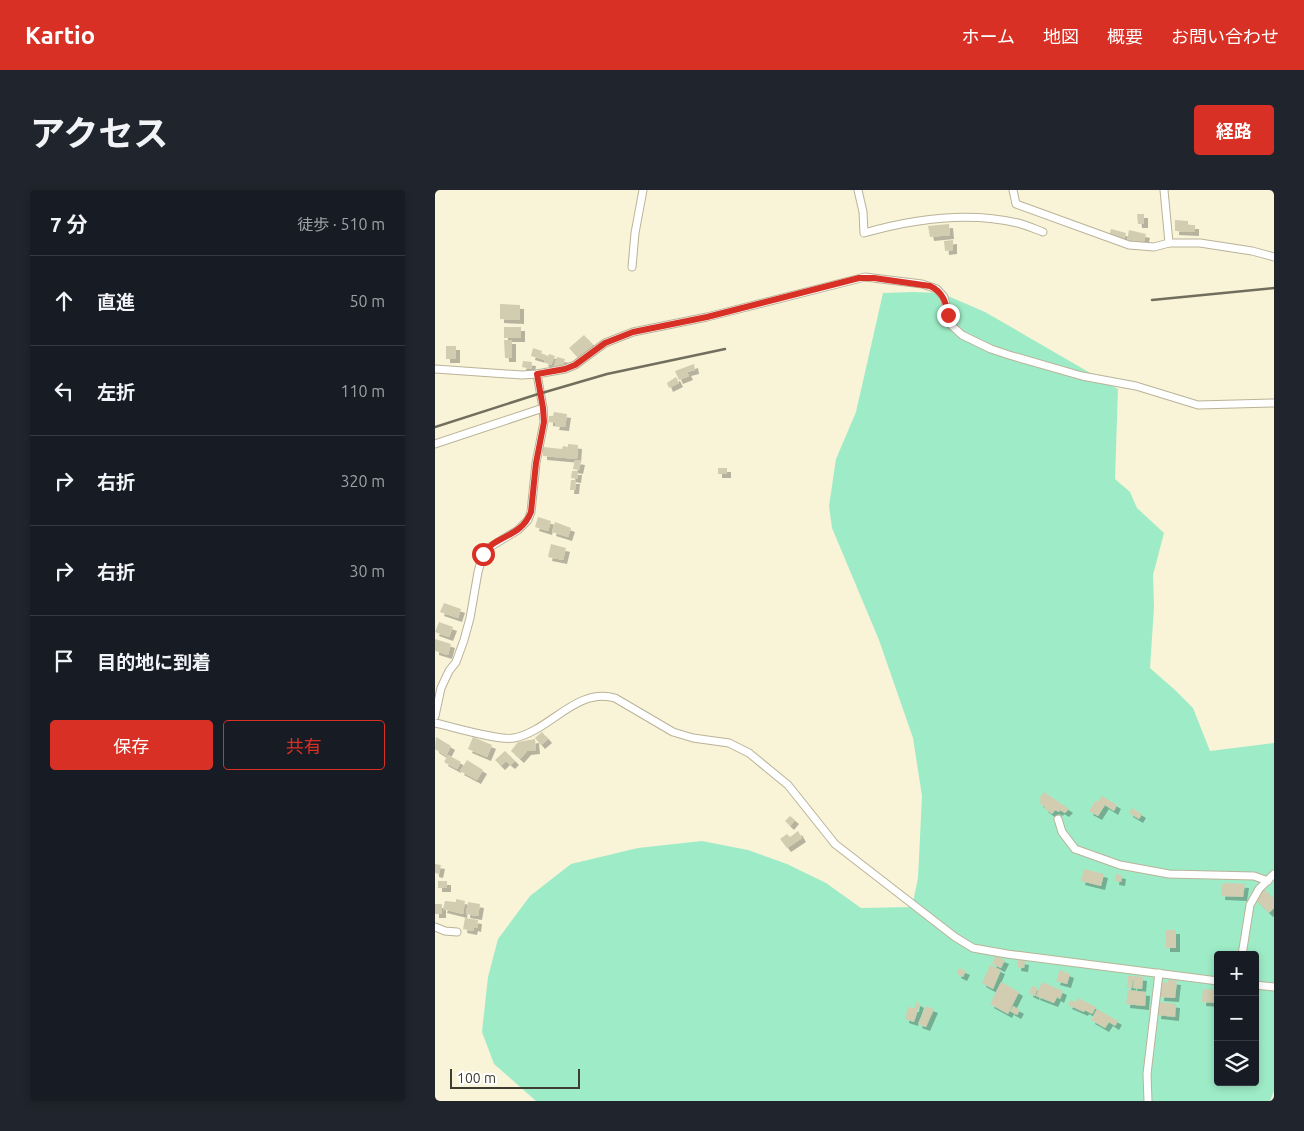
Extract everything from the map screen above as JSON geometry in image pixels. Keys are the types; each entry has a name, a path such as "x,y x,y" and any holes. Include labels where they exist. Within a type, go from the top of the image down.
{"street":[{"path":"632,267 635,233 643,190"},
{"path":"858,190 863,212 864,233 925,219 970,218 1021,224 1043,232"},
{"path":"1013,190 1016,204 1129,245 1154,247 1169,242 1221,246 1274,257"},
{"path":"1164,190 1169,242"},
{"path":"435,368 522,375 565,369 575,365 605,343 633,332 707,317 865,277 922,284 937,289 944,297 951,325 962,334 991,349 1009,355 1083,376 1136,386 1198,405 1274,403"},
{"path":"435,716 441,688 464,640 483,554 490,547 518,530 528,520 531,512 536,463 544,422 537,374"},
{"path":"435,444 543,408"},
{"path":"435,724 511,738 527,734 577,703 591,697 604,696 615,698 673,732 693,738 729,743 749,753 788,784 835,844 963,943 973,948 1214,980"},
{"path":"1058,819 1062,832 1075,849 1120,865 1169,874 1254,876 1268,881"},
{"path":"1243,951 1250,905 1254,896 1274,874"},
{"path":"435,927 445,931 457,932"},
{"path":"1148,1101 1147,1074 1159,973"},
{"path":"1259,986 1274,988"}],"green space":[{"path":"883,293 941,293 985,312 1118,389 1115,479 1130,492 1137,508 1164,533 1153,575 1154,607 1150,668 1193,708 1210,751 1274,743 1274,1091 1270,1101 536,1101 494,1064 482,1032 488,977 498,939 530,896 571,864 638,848 702,841 748,850 787,864 826,883 861,908 912,907 918,878 922,796 913,738 879,640 832,528 829,506 836,459 856,412"}],"building":[{"path":"1137,214 1144,214 1144,224 1138,224"},
{"path":"1175,220 1188,221 1188,225 1195,225 1195,232 1175,231"},
{"path":"949,224 950,235 930,237 928,226"},
{"path":"1111,229 1126,233 1124,241 1109,237"},
{"path":"1129,230 1146,234 1143,245 1127,241"},
{"path":"953,240 953,250 945,251 944,241"},
{"path":"500,304 520,305 520,320 500,319"},
{"path":"504,327 521,327 521,338 504,338"},
{"path":"584,335 593,345 578,358 569,348"},
{"path":"504,340 512,340 512,358 505,358"},
{"path":"446,346 456,346 456,359 446,359"},
{"path":"533,348 542,351 541,354 555,356 551,365 544,362 545,360 531,356"},
{"path":"557,357 565,359 563,366 554,367"},
{"path":"523,361 532,362 531,369 522,367"},
{"path":"694,364 695,370 687,372 689,376 679,380 675,371"},
{"path":"676,377 679,383 669,388 667,383"},
{"path":"554,412 567,414 565,427 555,426 556,423 549,422 549,416 553,416"},
{"path":"568,444 578,445 577,459 543,456 543,447 562,449 563,446 568,447"},
{"path":"575,460 581,461 579,470 573,469"},
{"path":"718,468 727,468 727,474 718,474"},
{"path":"572,471 578,471 577,479 571,478"},
{"path":"571,480 576,480 575,490 570,490"},
{"path":"538,517 551,521 548,531 535,527"},
{"path":"555,522 571,528 568,537 552,532"},
{"path":"551,544 566,548 563,560 548,557"},
{"path":"444,603 461,609 458,618 440,612"},
{"path":"439,622 453,627 449,637 435,632"},
{"path":"435,639 451,644 448,655 435,651"},
{"path":"542,732 548,739 541,745 535,738"},
{"path":"436,737 451,746 446,756 435,749"},
{"path":"473,737 492,745 487,757 468,749"},
{"path":"535,739 536,750 527,751 520,759 511,751 518,742"},
{"path":"505,751 515,761 511,765 506,761 501,766 495,760"},
{"path":"448,755 461,762 457,769 444,762"},
{"path":"467,760 483,770 477,780 460,771"},
{"path":"1044,792 1069,809 1065,813 1055,810 1052,814 1039,803 1041,800 1039,799"},
{"path":"1102,796 1117,805 1114,811 1105,805 1098,816 1089,811 1096,800 1098,802"},
{"path":"1132,808 1142,814 1139,819 1129,813"},
{"path":"790,816 795,820 790,826 785,821"},
{"path":"798,831 802,838 787,848 780,839 787,834 790,837"},
{"path":"435,864 441,865 439,874 435,873"},
{"path":"1084,869 1104,874 1101,886 1081,881"},
{"path":"1116,874 1122,875 1121,882 1115,881"},
{"path":"438,881 447,881 447,888 438,888"},
{"path":"1222,884 1245,884 1243,897 1221,896"},
{"path":"1264,889 1274,899 1274,908 1269,913 1255,899"},
{"path":"456,899 465,901 463,914 443,909 445,901 456,902"},
{"path":"468,902 480,904 478,916 466,914"},
{"path":"435,904 442,904 442,914 435,914"},
{"path":"465,918 478,920 477,928 474,927 473,931 463,929"},
{"path":"1166,930 1176,930 1176,948 1166,948"},
{"path":"995,956 1005,960 1001,968 992,964"},
{"path":"1018,960 1025,961 1024,968 1017,967"},
{"path":"990,965 1001,970 993,989 982,983"},
{"path":"959,968 966,971 963,977 957,974"},
{"path":"1060,970 1070,974 1067,984 1056,981"},
{"path":"1128,976 1133,976 1132,988 1127,988"},
{"path":"1134,976 1143,977 1142,989 1133,988"},
{"path":"1168,980 1177,981 1175,998 1160,997 1161,982 1168,983"},
{"path":"1001,982 1019,992 1008,1014 990,1004"},
{"path":"1042,982 1063,991 1060,999 1057,997 1054,1003 1036,996"},
{"path":"1032,986 1038,988 1035,996 1029,993"},
{"path":"1203,989 1214,990 1214,1003 1202,1002"},
{"path":"1128,990 1146,992 1145,1006 1126,1004"},
{"path":"1078,998 1096,1007 1092,1014 1068,1005 1071,1000 1076,1002"},
{"path":"916,1002 920,1004 914,1022 905,1019 908,1007 915,1008"},
{"path":"1159,1002 1176,1004 1175,1017 1157,1015"},
{"path":"926,1006 934,1009 926,1027 918,1024"},
{"path":"1013,1006 1020,1010 1017,1015 1010,1011"},
{"path":"1097,1009 1118,1021 1115,1026 1109,1022 1105,1028 1091,1020"}],"railway":[{"path":"1152,300 1274,288"},
{"path":"435,427 607,374 725,349"}],"route":[{"path":"483,554 493,544 510,536 523,526 531,512 536,463 544,422 537,374 565,369 575,365 605,343 633,332 707,317 865,277 922,284 937,289 944,297 948,315"}]}
